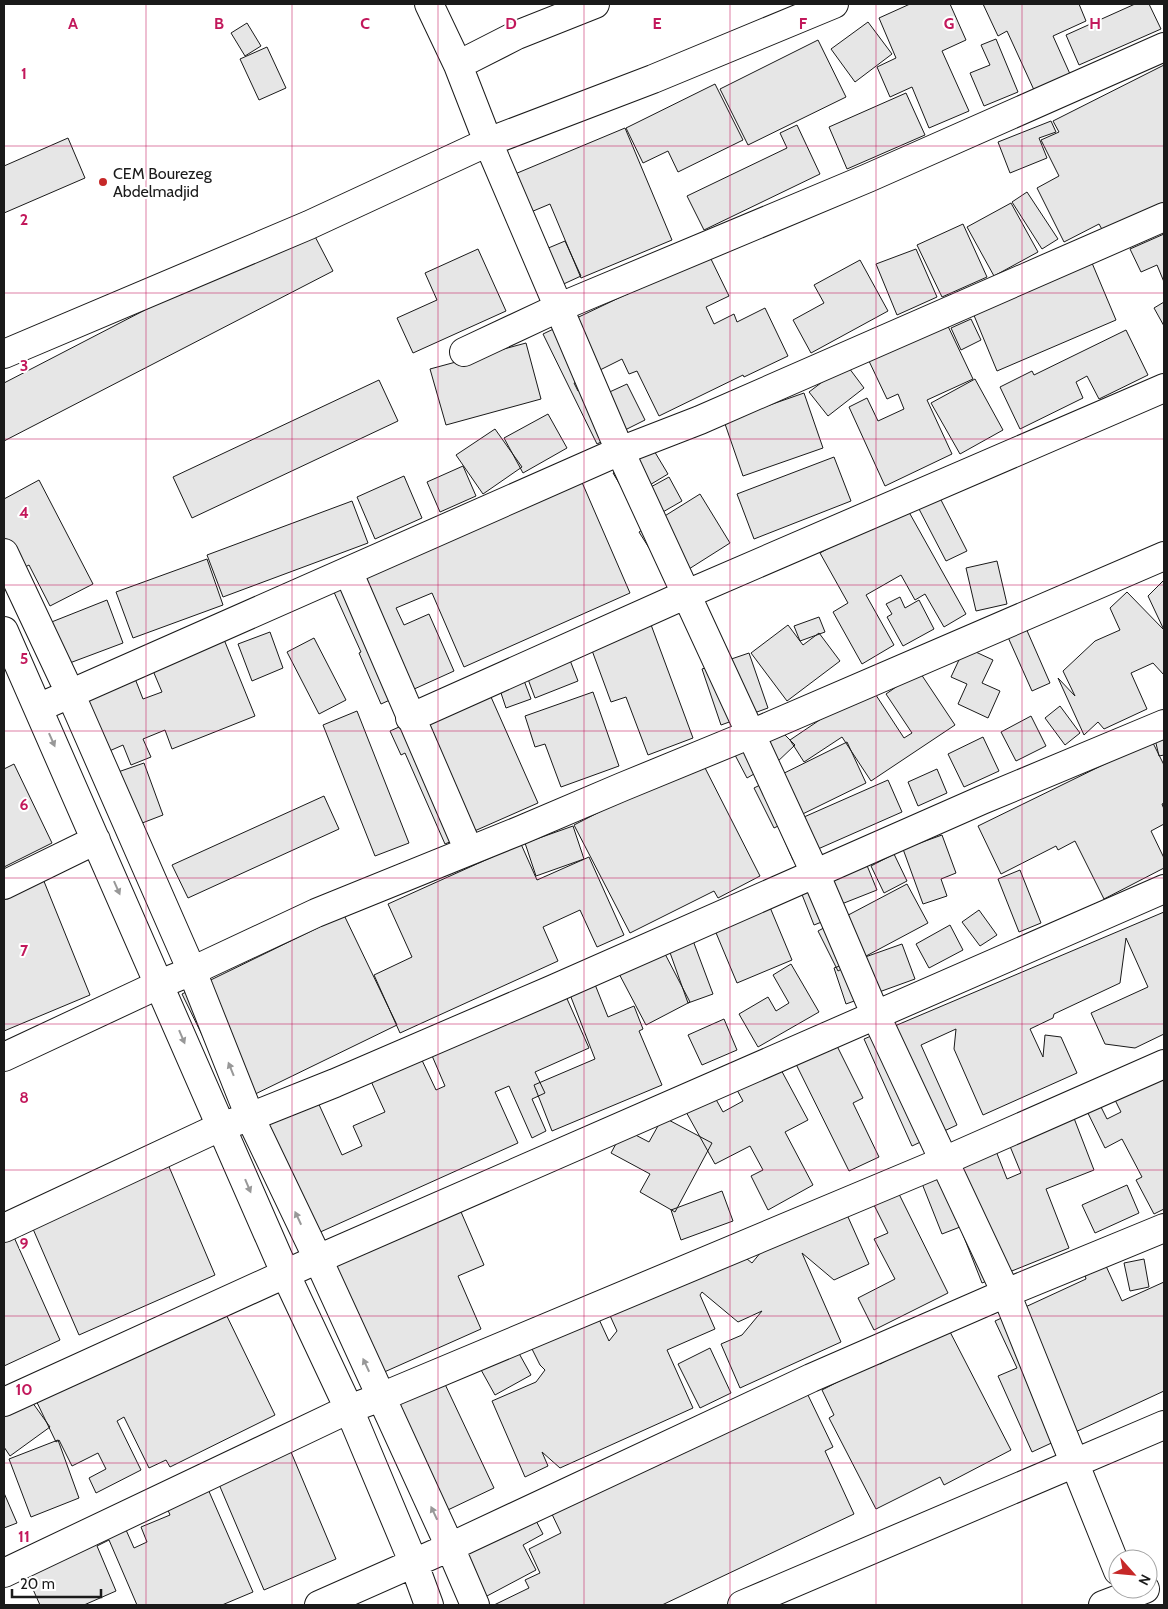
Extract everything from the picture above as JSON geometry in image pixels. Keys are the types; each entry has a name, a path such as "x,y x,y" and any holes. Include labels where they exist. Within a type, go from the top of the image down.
{"street":[{"path":"429,4 458,65 488,142 620,451 815,873 876,1016 1006,1293 1076,1464 1116,1549"},
{"path":"458,65 517,35 594,4"},
{"path":"4,354 309,225 488,142 653,80 834,4"},
{"path":"464,352 560,307 868,178 1164,47"},
{"path":"38,708 620,451 700,420 1164,217"},
{"path":"410,718 687,594 1164,388"},
{"path":"4,553 70,693 192,971 250,1117 318,1260 475,1605"},
{"path":"4,1057 316,913 751,734 1164,556"},
{"path":"348,571 469,851"},
{"path":"6,643 38,708 286,1275 349,1409 414,1564 429,1605"},
{"path":"4,1228 222,1126 250,1117 335,1083 982,800 1164,724"},
{"path":"4,885 96,840"},
{"path":"4,1402 318,1260 1164,889"},
{"path":"4,1574 349,1409 944,1161 1164,1064"},
{"path":"318,1605 414,1564 812,1378 1006,1293 1164,1228"},
{"path":"742,1605 1164,1425"}],"building":[{"path":"910,4 950,4 966,40 942,51 969,111 929,128 912,87 890,97 877,67 896,58 879,18"},
{"path":"983,4 1079,4 1086,21 1053,36 1070,74 1034,90 1007,31 998,36"},
{"path":"1135,4 1149,4 1161,29 1079,65 1066,35"},
{"path":"868,22 892,54 855,82 831,49"},
{"path":"247,23 261,46 245,56 231,33"},
{"path":"996,39 1018,92 984,106 970,73 990,65 981,45"},
{"path":"818,40 846,97 748,145 720,89"},
{"path":"267,47 286,88 259,100 240,59"},
{"path":"1164,65 1164,203 1104,233 1099,224 1064,242 1037,188 1059,176 1041,140 1059,132 1053,121"},
{"path":"715,84 743,140 678,172 668,151 643,163 626,128"},
{"path":"906,93 925,135 847,169 829,127"},
{"path":"1051,121 1056,132 1039,138 1047,158 1010,173 998,142"},
{"path":"797,125 820,174 704,230 687,196 787,148 780,133"},
{"path":"625,128 672,240 581,278 550,204 507,222 491,184"},
{"path":"68,138 85,178 4,213 4,166"},
{"path":"1027,192 1058,239 1042,249 1012,202"},
{"path":"1011,203 1038,252 994,276 967,227"},
{"path":"963,224 987,277 942,297 917,245"},
{"path":"309,225 333,271 4,441 4,383"},
{"path":"1164,234 1164,282 1157,265 1141,272 1130,249"},
{"path":"565,241 581,276 544,293 546,249"},
{"path":"478,249 506,311 413,353 397,318 437,300 425,273"},
{"path":"916,249 937,297 897,315 876,264"},
{"path":"709,255 729,296 706,307 714,324 734,314 737,322 765,308 788,356 744,377 743,375 659,416 637,371 629,374 622,359 574,383 578,391 597,382 603,395 627,384 645,420 597,444 543,334"},
{"path":"860,260 888,311 811,353 793,320 824,303 814,285"},
{"path":"1092,263 1116,320 997,371 973,313"},
{"path":"1164,302 1164,326 1154,308"},
{"path":"971,319 981,340 961,350 951,328"},
{"path":"946,322 973,379 927,400 952,454 885,486 849,407 867,398 878,421 904,409 898,394 887,399 868,359"},
{"path":"1126,330 1148,375 1099,399 1087,376 1076,382 1083,398 1020,429 1000,387 1032,371 1034,375"},
{"path":"526,343 541,399 446,425 430,369"},
{"path":"846,364 864,388 828,416 809,392"},
{"path":"975,379 1003,430 960,454 931,403"},
{"path":"379,380 398,421 192,518 173,477"},
{"path":"804,393 823,448 743,476 724,421"},
{"path":"548,414 567,448 523,473 504,438"},
{"path":"495,429 522,467 483,494 456,455"},
{"path":"653,449 668,474 628,498 613,473"},
{"path":"834,457 851,501 754,539 737,494"},
{"path":"463,466 476,496 440,512 427,482"},
{"path":"404,476 422,518 375,539 357,497"},
{"path":"669,477 682,501 642,524 629,499"},
{"path":"39,480 93,584 50,606 29,565 7,576 4,570 4,499"},
{"path":"581,480 630,593 464,667 432,593 396,608 404,625 429,614 454,671 381,704 359,653 361,652 333,590"},
{"path":"700,494 730,543 670,581 639,532"},
{"path":"940,498 967,551 946,561 919,509"},
{"path":"352,501 368,543 223,597 207,555"},
{"path":"905,505 966,614 944,627 925,594 915,600 901,575 866,595 894,645 862,664 833,612 848,603 820,553"},
{"path":"207,559 223,605 133,638 116,592"},
{"path":"997,561 1007,604 976,611 966,568"},
{"path":"1164,580 1164,630 1148,596"},
{"path":"1127,592 1164,630 1164,675 1153,663 1131,673 1147,709 1104,729 1098,722 1084,735 1058,678 1075,696 1063,671 1095,641 1120,630 1110,608"},
{"path":"900,597 905,608 919,600 934,629 903,646 887,617 892,614 886,604"},
{"path":"107,600 123,643 59,667 44,625"},
{"path":"819,617 825,632 800,641 794,626"},
{"path":"650,622 693,738 648,755 626,697 611,702 590,645"},
{"path":"788,625 803,645 819,633 840,661 787,701 751,653"},
{"path":"1025,626 1050,683 1032,691 1007,635"},
{"path":"270,632 283,668 252,681 238,644"},
{"path":"223,637 255,716 172,749 165,730 143,739 151,757 131,765 123,745 98,756 75,699 134,676 143,699 162,692 151,666"},
{"path":"314,638 346,700 319,714 287,652"},
{"path":"965,647 993,660 982,683 1000,691 988,718 958,704 967,684 951,677"},
{"path":"749,653 768,708 721,725 702,669"},
{"path":"568,655 578,681 535,698 525,671"},
{"path":"919,671 955,725 871,781 842,737 804,762 790,740 870,686 904,738 912,733 886,694"},
{"path":"523,678 531,699 506,708 499,687"},
{"path":"487,688 538,803 445,844 405,753 401,755 390,731"},
{"path":"593,692 619,766 561,787 545,744 535,747 525,716"},
{"path":"1060,706 1080,733 1065,745 1045,718"},
{"path":"357,711 409,843 375,856 323,725"},
{"path":"1031,716 1046,746 1016,761 1001,732"},
{"path":"778,728 795,745 775,764 759,747"},
{"path":"1164,732 1164,755 1159,756 1154,735"},
{"path":"983,737 999,771 964,787 948,754"},
{"path":"1152,741 1164,765 1164,803 1162,804 1164,824 1151,831 1164,858 1164,868 1104,899 1075,841 1058,850 1056,846 1001,874 978,826"},
{"path":"847,742 866,783 774,828 754,788"},
{"path":"756,744 768,766 747,778 735,755"},
{"path":"701,760 760,876 718,898 714,891 630,933 574,825"},
{"path":"144,763 163,815 137,825 118,772"},
{"path":"14,764 52,843 4,867 4,769"},
{"path":"937,769 947,793 918,806 908,782"},
{"path":"888,780 902,812 793,860 779,828"},
{"path":"324,796 339,829 188,898 172,865"},
{"path":"573,826 584,859 536,876 525,843"},
{"path":"942,835 956,873 941,879 947,896 923,904 903,849"},
{"path":"521,844 537,880 589,857 624,935 597,947 580,910 543,927 558,961 400,1033 374,975 412,957 388,904"},
{"path":"894,854 907,881 884,893 871,866"},
{"path":"866,863 877,890 839,905 842,914 814,925 801,892"},
{"path":"1020,870 1041,923 1019,932 998,879"},
{"path":"41,874 90,995 4,1031 4,890"},
{"path":"907,884 928,923 838,971 818,931"},
{"path":"769,905 792,960 737,983 714,928"},
{"path":"979,910 997,935 980,946 962,922"},
{"path":"1164,912 1164,1034 1135,1048 1105,1044 1091,1013 1148,987 1126,938 1120,983 1054,1014 1053,1018 1030,1029 1043,1057 1045,1035 1061,1037 1077,1073 983,1115 954,1049 956,1029 921,1045 957,1125 912,1146 864,1039"},
{"path":"344,915 397,1025 245,1099 207,1045 182,994"},
{"path":"950,925 963,950 929,968 916,944"},
{"path":"692,938 713,994 688,1003 668,947"},
{"path":"902,944 915,979 846,1004 834,968"},
{"path":"664,952 690,1002 646,1025 616,968"},
{"path":"791,964 819,1012 758,1047 739,1014 768,997 776,1011 789,1003 773,975"},
{"path":"594,982 608,1017 634,1006 643,1029 639,1031 662,1085 552,1131 534,1085 595,1059 569,992"},
{"path":"564,992 589,1048 535,1072 545,1093 532,1099 546,1131 532,1138 509,1086 495,1092 518,1143 307,1238 256,1125 316,1098 342,1155 362,1146 353,1126 385,1112 370,1079 420,1056 436,1090 445,1086 430,1051"},
{"path":"724,1019 737,1050 702,1065 688,1035"},
{"path":"835,1042 863,1098 853,1103 879,1157 849,1171 790,1052"},
{"path":"779,1066 808,1120 785,1132 813,1185 768,1210 751,1176 763,1170 750,1146 715,1164 685,1110 713,1094 723,1112 743,1101 737,1090"},
{"path":"1164,1075 1164,1209 1154,1214 1136,1180 1142,1177 1122,1139 1105,1148 1084,1105 1097,1099 1107,1119 1121,1112 1115,1100"},
{"path":"1072,1113 1094,1170 1046,1189 1069,1248 982,1283 960,1227 942,1234 919,1176 994,1146 1007,1179 1021,1173 1007,1139"},
{"path":"663,1117 712,1143 675,1212 640,1192 650,1174 611,1153 624,1129 649,1142"},
{"path":"167,1162 215,1275 79,1335 30,1222"},
{"path":"1127,1185 1139,1213 1095,1233 1082,1205"},
{"path":"896,1188 948,1293 874,1330 858,1298 895,1279 874,1239 888,1233 872,1201"},
{"path":"722,1191 733,1221 681,1240 671,1210"},
{"path":"458,1205 484,1265 458,1276 481,1329 382,1373 321,1266"},
{"path":"844,1208 869,1264 834,1280 802,1253 841,1342 740,1388 721,1344 742,1335 762,1311 738,1322 702,1292 700,1295 715,1329 667,1350 693,1408 560,1468 542,1452 548,1466 525,1477 492,1401 536,1382 545,1370 540,1365 530,1345 597,1315 609,1341 617,1331 607,1309 737,1251 752,1263 770,1241"},
{"path":"9,1226 60,1340 4,1366 4,1228"},
{"path":"1144,1259 1149,1287 1130,1291 1124,1263"},
{"path":"1106,1266 1122,1301 1164,1282 1164,1391 1032,1452 998,1376 1017,1368 995,1321 1086,1279 1085,1275"},
{"path":"222,1306 275,1415 170,1467 166,1460 149,1468 124,1417 117,1421 141,1470 96,1493 89,1478 106,1469 98,1453 72,1466 59,1440 56,1442 31,1390"},
{"path":"948,1328 1011,1450 944,1485 940,1477 876,1509 829,1418 834,1415 822,1390 878,1361 880,1364"},
{"path":"516,1348 531,1375 495,1395 480,1368"},
{"path":"710,1348 731,1393 700,1408 678,1364"},
{"path":"443,1380 494,1488 431,1518 381,1410"},
{"path":"22,1388 50,1427 10,1456 4,1447 4,1401"},
{"path":"806,1391 833,1447 825,1451 854,1514 662,1605 494,1605 529,1588 525,1580 540,1573 529,1549 561,1533 549,1508"},
{"path":"58,1440 79,1498 31,1517 9,1459"},
{"path":"291,1452 336,1559 264,1590 218,1482"},
{"path":"204,1480 253,1592 222,1605 137,1605 109,1540 97,1546 116,1591 84,1605 40,1605 27,1576 119,1514 134,1548 147,1542 141,1527 170,1515 163,1498"},
{"path":"4,1493 17,1523 4,1528"},
{"path":"533,1515 543,1534 523,1545 536,1570 470,1605 464,1605 436,1553"}],"place":[{"name":"CEM Bourezeg Abdelmadjid","path":"103,182"}]}
